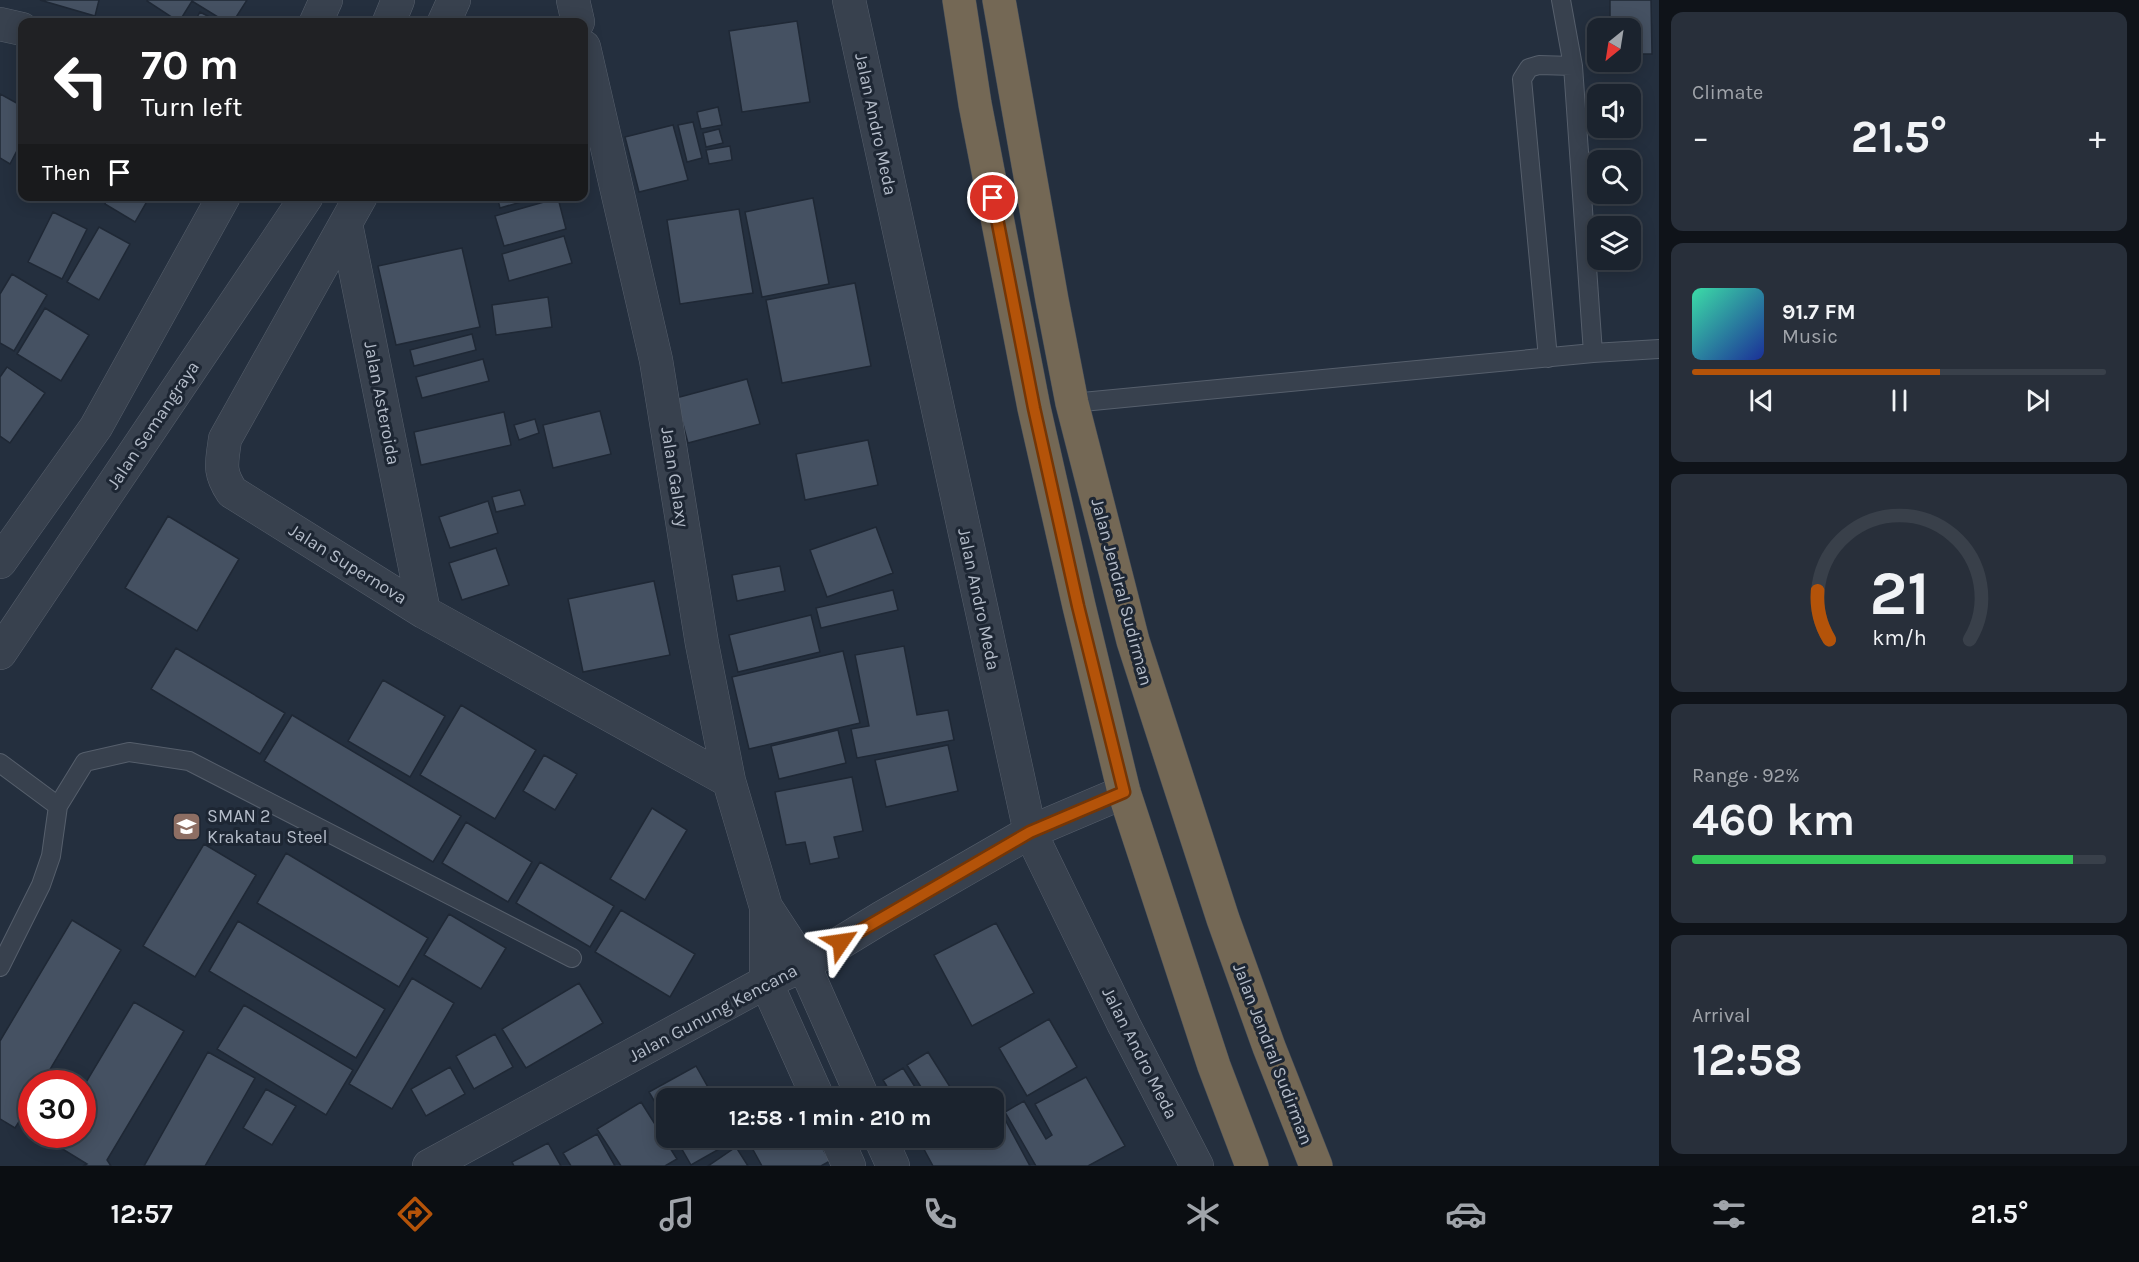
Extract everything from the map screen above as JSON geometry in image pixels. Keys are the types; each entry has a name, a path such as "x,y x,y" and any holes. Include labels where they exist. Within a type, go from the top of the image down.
{"highway":[{"path":"959,0 975,104 1034,408 1078,606 1124,792 1214,1066 1252,1166"},
{"name":"Jalan Jendral Sudirman","path":"999,0 1072,403 1133,640 1223,919 1269,1047 1316,1166"}],"street":[{"path":"318,18 327,0"},
{"path":"391,18 398,0"},
{"path":"446,18 454,0"},
{"path":"573,0 577,18"},
{"name":"Jalan Andro Meda","path":"849,0 1030,832 1124,1025 1197,1166"},
{"path":"0,24 18,28"},
{"name":"Jalan Galaxy","path":"588,85 591,113 656,360 702,644 729,781 766,907 766,982 814,1088"},
{"path":"0,562 96,427 221,201"},
{"name":"Jalan Semangraya","path":"0,653 304,201"},
{"name":"Jalan Supernova","path":"353,211 225,439 221,465 223,478 232,492 424,612 729,781"},
{"name":"Jalan Asteroida","path":"353,211 424,612"},
{"name":"Jalan Gunung Kencana","path":"429,1166 766,982 804,965 1030,832 1124,792"},
{"name":"Jalan Galaxy","path":"766,907 804,965 859,1088"},
{"path":"841,1148 849,1166"},
{"path":"885,1148 893,1166"}],"lane":[{"path":"1562,0 1573,66 1593,353"},
{"path":"1548,358 1522,80 1529,68 1539,64 1573,66"},
{"path":"1072,403 1593,353 1659,349"},
{"path":"0,967 41,885 51,856 58,806 85,762 129,752 189,761 572,958"},
{"path":"0,763 58,806"}],"building":[{"path":"40,0 99,0 95,16"},
{"path":"247,0 236,18 220,18 192,1 181,18 173,18 147,1"},
{"path":"1610,0 1651,0 1652,54 1641,54 1641,18 1610,18"},
{"path":"200,12 211,18 197,18"},
{"path":"797,21 810,102 742,112 729,31"},
{"path":"0,94 18,104 18,149 10,164 0,158"},
{"path":"718,107 722,125 701,129 697,112"},
{"path":"693,122 702,158 687,162 678,125"},
{"path":"673,125 688,180 639,192 625,137"},
{"path":"719,129 723,143 706,147 703,133"},
{"path":"730,146 732,160 709,164 706,150"},
{"path":"813,198 829,284 762,297 745,212"},
{"path":"106,201 147,201 135,222 105,204"},
{"path":"498,201 524,201 500,208"},
{"path":"548,201 559,201 566,229 504,246 495,216"},
{"path":"739,209 753,293 680,304 667,220"},
{"path":"53,212 87,229 62,279 28,262"},
{"path":"99,227 130,244 99,300 67,282"},
{"path":"564,236 572,263 509,281 502,254"},
{"path":"462,248 480,327 396,345 378,266"},
{"path":"12,274 47,295 14,351 0,343 0,294"},
{"path":"855,283 871,366 782,383 766,300"},
{"path":"548,297 552,327 496,335 492,305"},
{"path":"45,308 89,335 61,381 17,354"},
{"path":"472,334 476,350 414,366 410,350"},
{"path":"483,359 489,381 422,398 416,377"},
{"path":"7,367 45,393 10,443 0,436 0,377"},
{"path":"747,379 760,424 688,443 676,398"},
{"path":"600,411 611,454 553,468 543,425"},
{"path":"504,412 511,445 421,465 414,432"},
{"path":"535,419 539,433 519,440 514,425"},
{"path":"868,440 878,485 805,500 796,454"},
{"path":"520,490 525,505 496,512 492,497"},
{"path":"488,501 498,533 450,548 439,517"},
{"path":"168,516 239,559 197,631 125,588"},
{"path":"876,527 893,573 827,597 810,550"},
{"path":"496,548 509,585 462,600 449,563"},
{"path":"780,566 785,591 737,601 732,575"},
{"path":"654,581 670,655 583,672 568,599"},
{"path":"893,590 898,610 821,628 816,608"},
{"path":"811,615 820,652 738,672 729,635"},
{"path":"904,646 917,715 948,710 954,740 857,758 851,729 869,726 855,655"},
{"path":"176,648 285,713 260,754 151,689"},
{"path":"843,651 860,723 749,749 732,677"},
{"path":"383,680 445,716 410,777 348,741"},
{"path":"461,705 536,750 495,819 420,775"},
{"path":"292,715 461,816 433,862 264,761"},
{"path":"838,730 846,763 779,779 771,746"},
{"path":"948,745 958,791 886,807 875,760"},
{"path":"544,755 577,774 555,810 523,791"},
{"path":"852,777 863,831 834,837 839,858 810,864 805,842 786,845 775,792"},
{"path":"652,808 687,830 645,900 610,879"},
{"path":"466,822 532,862 508,902 442,863"},
{"path":"204,844 256,875 195,977 143,946"},
{"path":"286,853 428,938 399,987 257,903"},
{"path":"540,862 614,906 590,947 516,903"},
{"path":"621,910 695,954 670,997 595,952"},
{"path":"449,914 506,948 481,989 424,955"},
{"path":"72,920 121,950 50,1070 18,1070 18,1123 15,1128 0,1119 0,1041"},
{"path":"238,921 385,1009 356,1058 209,971"},
{"path":"996,923 1034,993 972,1026 934,955"},
{"path":"412,978 454,1003 392,1109 349,1084"},
{"path":"579,983 603,1023 526,1068 502,1029"},
{"path":"134,1002 184,1031 107,1160 111,1166 83,1166 87,1164 61,1148 96,1148 96,1070 93,1070"},
{"path":"244,1005 353,1070 326,1115 217,1049"},
{"path":"1049,1019 1077,1067 1027,1096 999,1048"},
{"path":"495,1034 513,1067 474,1089 456,1056"},
{"path":"208,1052 255,1078 205,1166 144,1166"},
{"path":"928,1052 951,1088 922,1088 907,1065"},
{"path":"696,1066 708,1088 656,1088"},
{"path":"450,1067 465,1094 426,1116 411,1089"},
{"path":"903,1068 916,1088 888,1088 883,1080"},
{"path":"1086,1077 1125,1146 1088,1166 1036,1166 1005,1112 1024,1101 1046,1139 1052,1135 1035,1104"},
{"path":"656,1088 656,1104 649,1092"},
{"path":"266,1089 296,1106 272,1145 243,1128"},
{"path":"641,1102 656,1126 656,1148 670,1148 677,1159 665,1166 621,1166 597,1129"},
{"path":"1004,1118 1030,1166 933,1166 923,1148 1004,1148"},
{"path":"597,1134 615,1166 571,1166 563,1153"},
{"path":"548,1143 561,1166 514,1166 512,1162"},
{"path":"681,1148 721,1148 691,1165"},
{"path":"737,1148 748,1166 708,1166"},
{"path":"752,1148 822,1148 830,1161 821,1166 762,1166"}],"place":[{"name":"SMAN 2 Krakatau Steel","path":"186,826"}],"route":[{"path":"841,942 1030,832 1124,792 1078,606 1034,408 993,198"}]}
